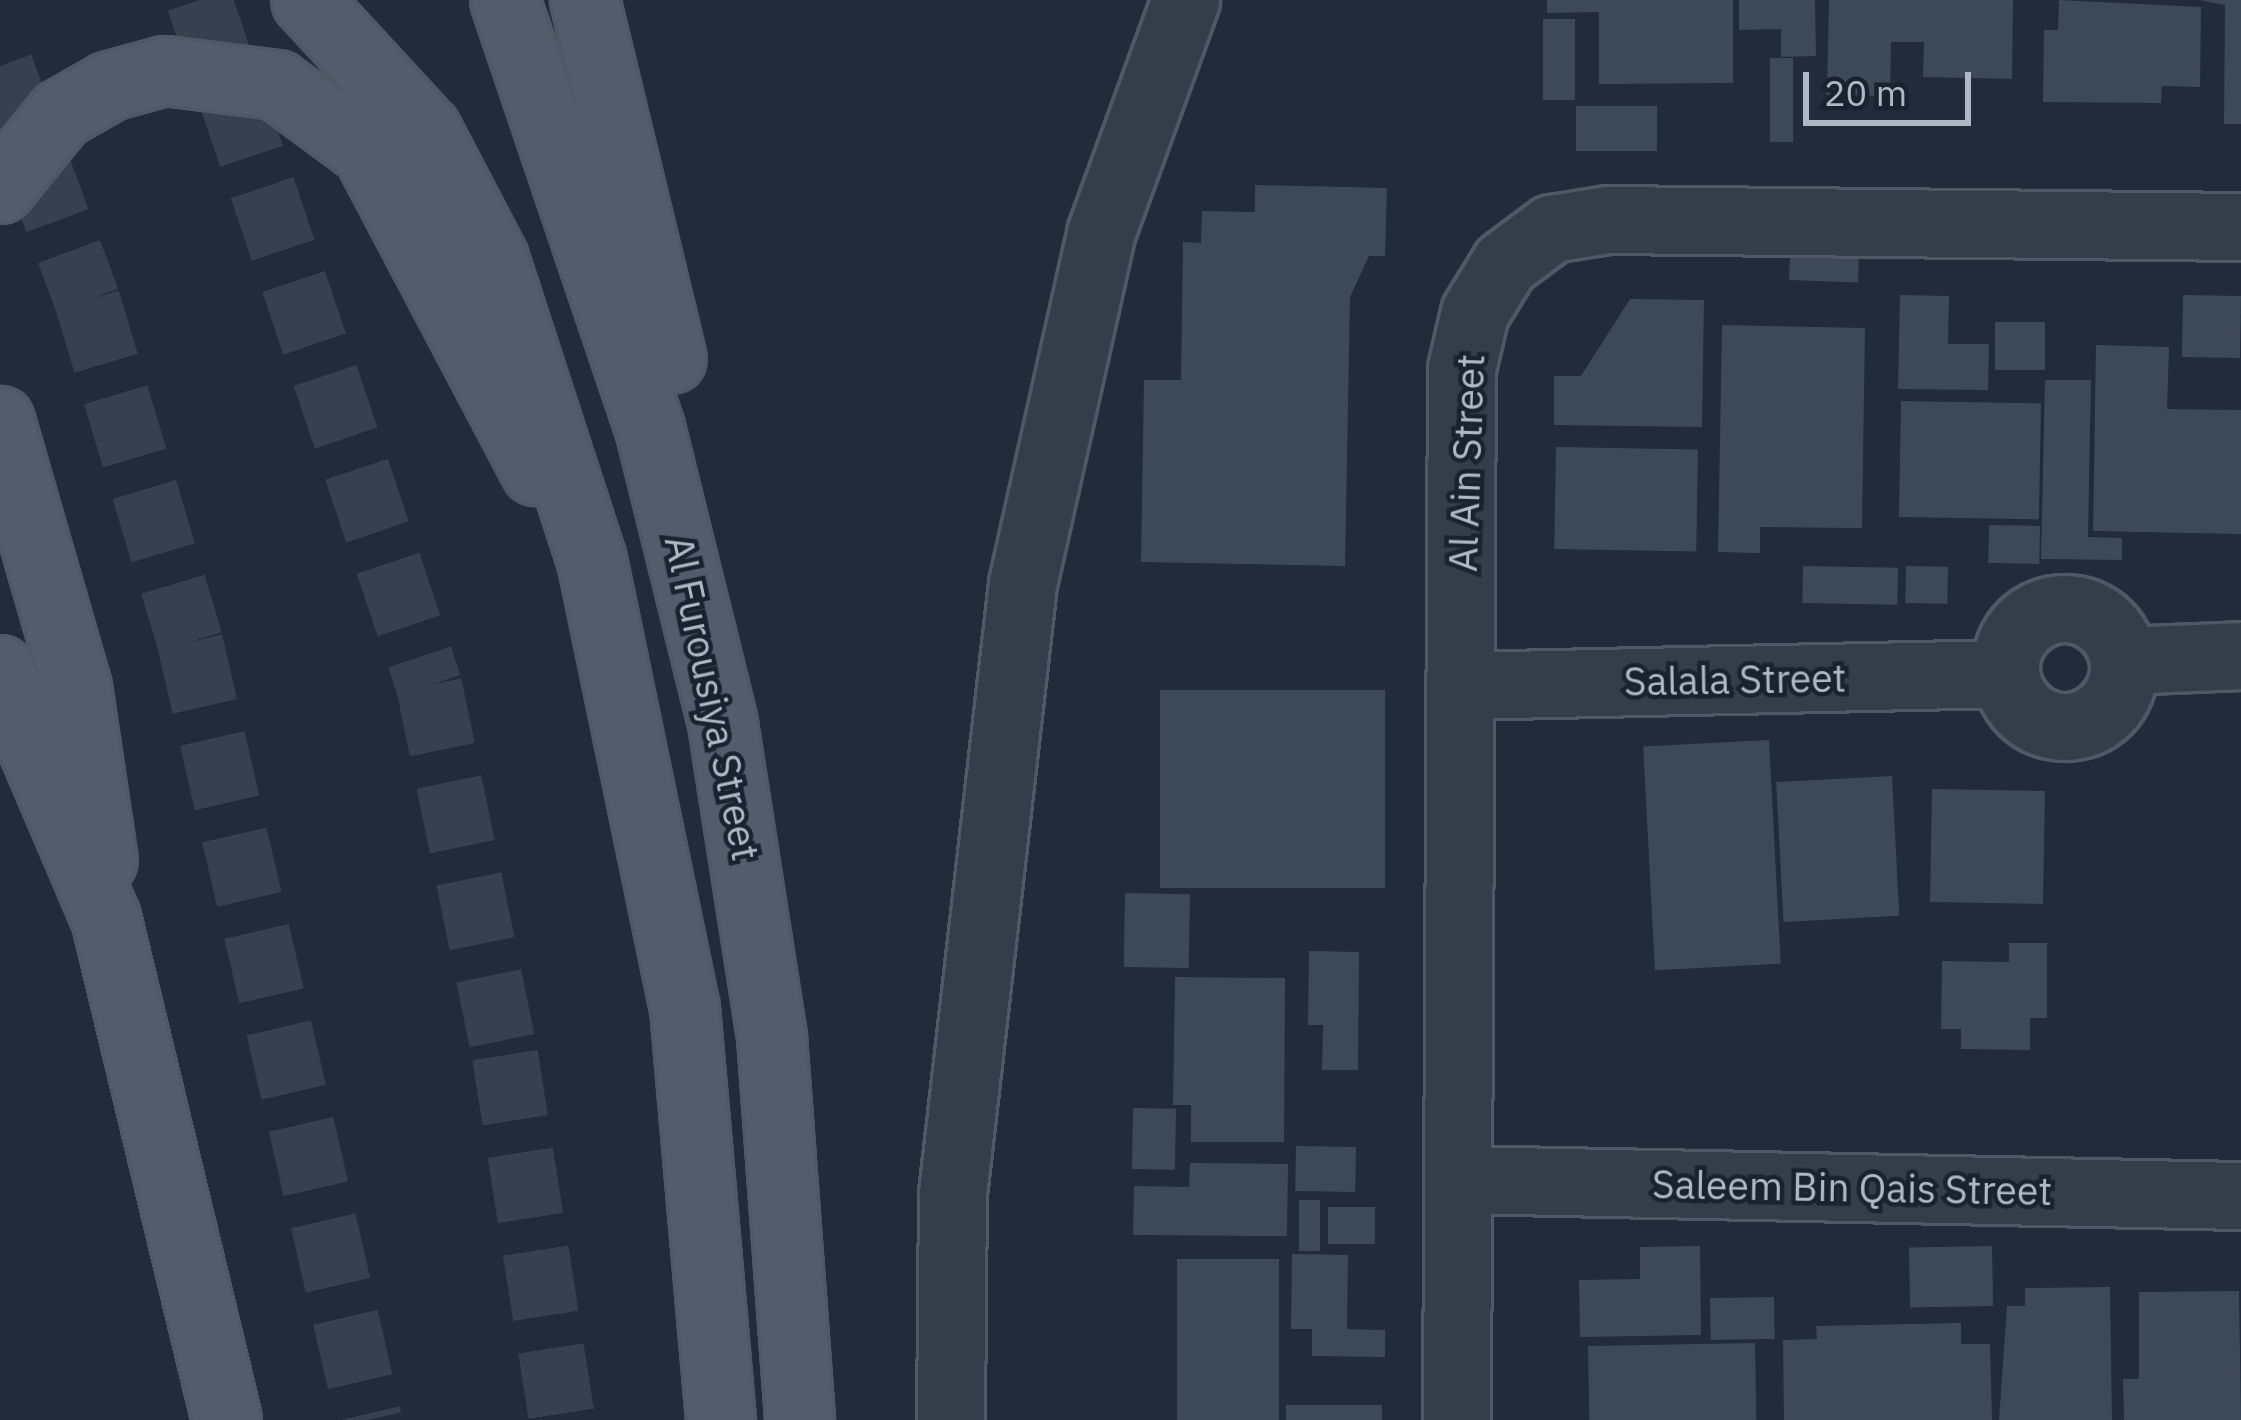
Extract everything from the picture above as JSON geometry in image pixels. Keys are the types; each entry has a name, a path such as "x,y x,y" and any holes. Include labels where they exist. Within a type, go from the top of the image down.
{"main road":[{"path":"306,0 427,131 494,259 592,560 685,1008 721,1420"},
{"name":"Al Furousiya Street","path":"505,0 650,428 722,724 772,1037 800,1420"},
{"path":"584,0 688,426 722,724"},
{"path":"0,189 61,114 165,71 277,85 327,112 396,200 592,560"},
{"path":"0,421 77,687 106,918 227,1420"},
{"path":"0,670 106,918"},
{"path":"0,784 106,918"}],"street":[{"path":"951,1420 953,1194 1023,584 1101,233 1186,0"},
{"name":"Al Ain Street","path":"1457,1420 1463,1180 1462,369 1475,313 1505,264 1552,229 2241,227"},
{"name":"Salala Street","path":"1463,686 2006,674 2018,632 2059,609 2102,621 2124,661 2241,656"},
{"name":"Saleem Bin Qais Street","path":"1463,1180 2241,1196"}],"building":[{"path":"1547,0 1733,0 1733,83 1599,84 1599,12 1547,13"},
{"path":"1739,0 1815,0 1816,56 1781,57 1781,29 1739,30"},
{"path":"1829,0 2013,0 2012,79 1923,77 1924,42 1891,42 1890,96 1827,95"},
{"path":"2059,0 2201,7 2200,87 2162,86 2161,103 2043,102 2044,30 2058,30"},
{"path":"2199,0 2241,0 2241,124 2224,124 2225,5"},
{"path":"1543,19 1575,19 1575,100 1543,100"},
{"path":"1770,58 1793,58 1793,142 1770,142"},
{"path":"1576,106 1657,106 1657,151 1576,151"},
{"path":"1255,185 1387,188 1385,256 1369,256 1350,297 1345,566 1141,562 1144,380 1181,380 1183,242 1201,243 1202,211 1255,212"},
{"path":"1790,253 1859,255 1858,282 1789,280"},
{"path":"1900,295 1949,296 1948,344 1989,344 1988,390 1898,389"},
{"path":"2183,295 2241,296 2240,358 2182,357"},
{"path":"1630,299 1704,300 1702,427 1554,425 1554,376 1581,376"},
{"path":"1995,322 2045,322 2045,370 1995,370"},
{"path":"1722,325 1865,328 1862,528 1760,527 1760,553 1718,552"},
{"path":"2096,345 2169,347 2167,409 2241,410 2241,534 2093,531"},
{"path":"2045,380 2091,380 2088,537 2122,538 2122,560 2041,559"},
{"path":"1901,401 2041,403 2039,519 1899,517"},
{"path":"1556,447 1698,449 1696,551 1554,549"},
{"path":"1989,525 2040,526 2039,564 1988,563"},
{"path":"1803,566 1898,568 1897,605 1802,603"},
{"path":"1906,566 1948,567 1947,604 1905,603"},
{"path":"1160,690 1385,690 1385,888 1160,888"},
{"path":"1769,740 1781,964 1655,970 1643,747"},
{"path":"1892,776 1899,916 1783,922 1776,782"},
{"path":"1932,789 2045,791 2043,904 1930,902"},
{"path":"1125,893 1190,894 1189,968 1124,967"},
{"path":"2009,943 2047,943 2047,1018 2030,1018 2030,1050 1961,1049 1961,1029 1941,1029 1942,961 2009,962"},
{"path":"1309,951 1359,952 1358,1070 1322,1070 1323,1025 1308,1025"},
{"path":"1175,977 1285,978 1284,1142 1191,1142 1191,1105 1173,1105"},
{"path":"1133,1108 1176,1109 1175,1170 1132,1169"},
{"path":"1296,1146 1356,1147 1355,1192 1295,1191"},
{"path":"1190,1163 1288,1164 1287,1236 1133,1235 1134,1186 1189,1187"},
{"path":"1299,1200 1320,1200 1320,1251 1299,1251"},
{"path":"1328,1207 1375,1207 1375,1244 1328,1244"},
{"path":"1700,1246 1701,1335 1580,1337 1579,1280 1640,1279 1640,1247"},
{"path":"1992,1246 1993,1306 1910,1307 1909,1247"},
{"path":"1292,1254 1348,1255 1347,1329 1385,1330 1385,1357 1312,1356 1312,1329 1291,1329"},
{"path":"1177,1259 1279,1259 1279,1420 1177,1420"},
{"path":"2110,1287 2112,1420 1999,1420 2007,1306 2025,1306 2025,1288"},
{"path":"2239,1291 2241,1420 2124,1420 2123,1379 2139,1379 2139,1292"},
{"path":"1774,1297 1775,1339 1711,1340 1710,1298"},
{"path":"1961,1323 1961,1344 1990,1344 1992,1420 1784,1420 1783,1340 1817,1339 1816,1326"},
{"path":"1755,1343 1756,1420 1589,1420 1588,1346"},
{"path":"1286,1405 1382,1405 1382,1420 1286,1420"}],"tunnel":[{"path":"199,0 429,685 505,1055 562,1420"},
{"path":"0,66 87,300 190,642 369,1420"}]}
